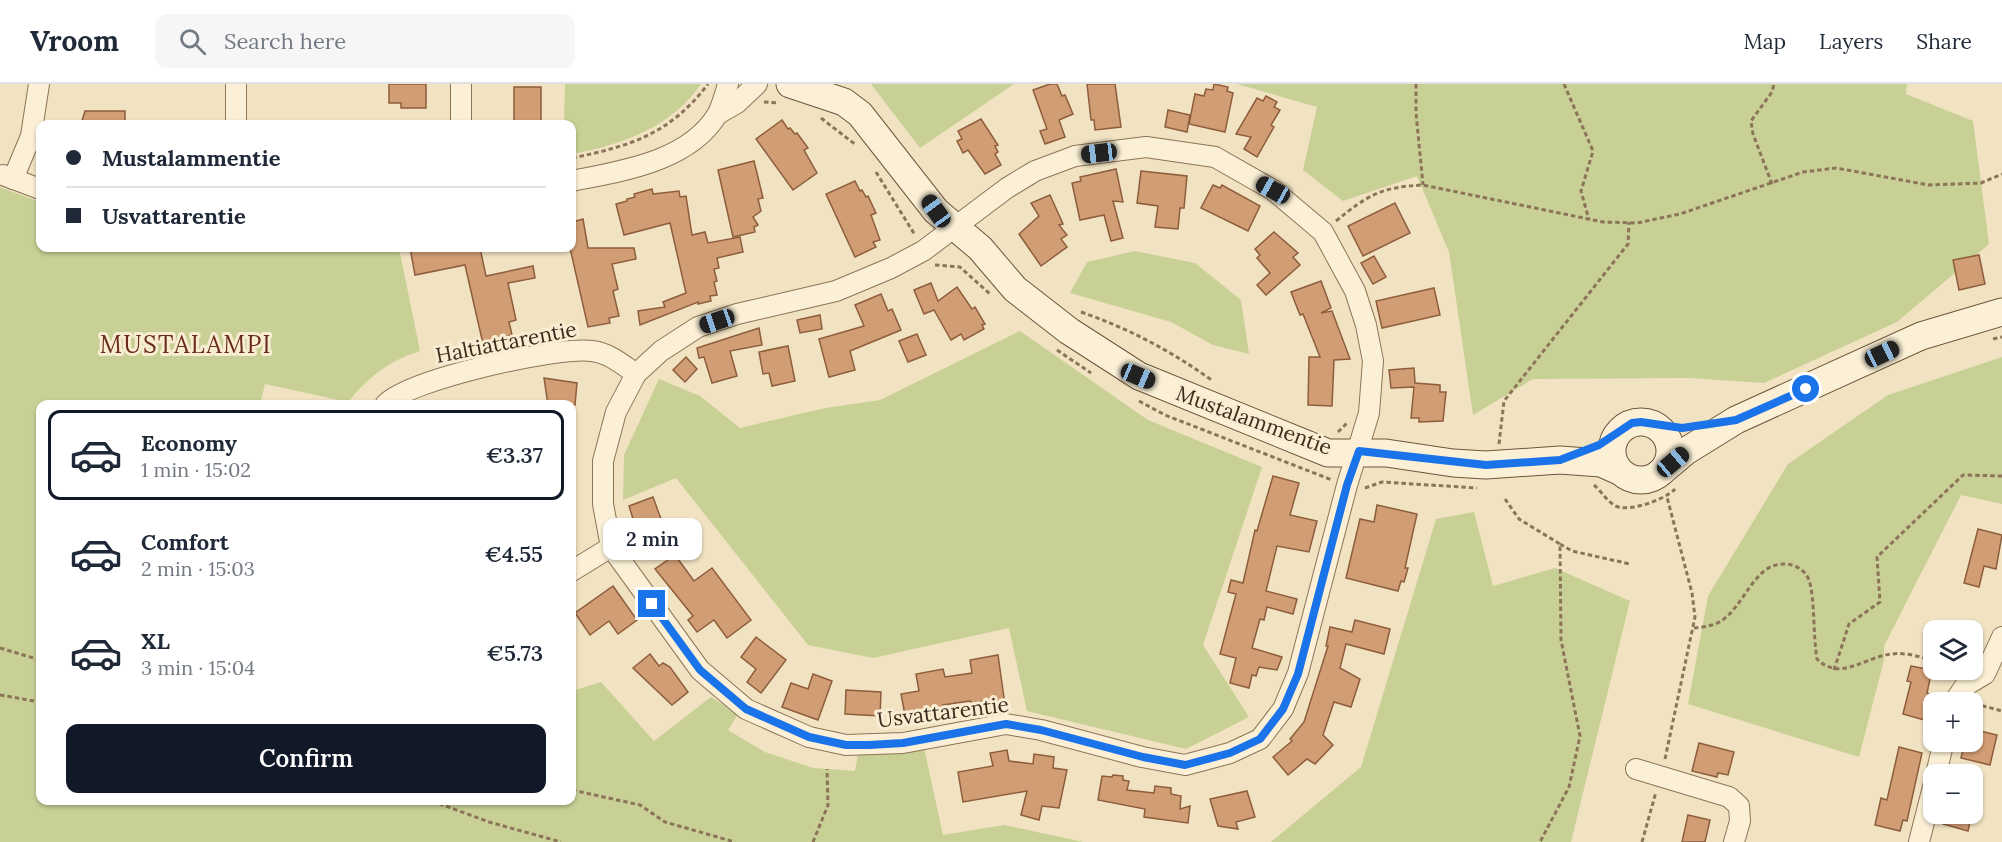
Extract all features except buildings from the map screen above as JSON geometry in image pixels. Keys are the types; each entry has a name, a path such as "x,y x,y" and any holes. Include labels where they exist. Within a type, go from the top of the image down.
{"street":[{"path":"36,188 6,177 31,136 39,84"},
{"path":"236,84 236,120"},
{"path":"460,120 461,84"},
{"path":"718,114 728,84"},
{"path":"576,180 626,169 668,155 693,140 718,114 737,103 757,84"},
{"name":"Mustalammentie","path":"790,84 838,93 875,130 936,211 980,248 1015,289 1069,332 1138,376 1328,453 1359,451 1486,465 1560,460 1601,463 1619,471"},
{"name":"Usvattarentie","path":"1146,147 1215,158 1273,190 1323,232 1355,291 1366,325 1373,361 1371,400 1298,674 1283,709 1260,739 1230,753 1185,765 1143,757 1041,730 1006,724 880,745 846,745 809,737 746,709 700,670 611,547 603,504 603,461 616,412 636,374 661,351 698,327 737,314 836,291 920,253 955,228 1007,188 1035,171 1075,156 1146,147"},
{"path":"1664,485 1686,451 1736,420 1921,336 2002,312"},
{"name":"Haltiattarentie","path":"389,400 401,392 441,377 565,351 591,351 612,357 636,374"},
{"path":"1664,485 1627,476 1619,471 1612,453 1618,434 1632,423 1682,428 1736,420"},
{"path":"1651,424 1665,434 1670,444 1664,485"},
{"name":"Mustalammentie","path":"1560,460 1587,451 1618,434"},
{"path":"576,569 611,547"},
{"path":"1961,692 1965,686 1985,674 2002,637"},
{"path":"1636,769 1729,797 1740,806 1740,822 1734,842"},
{"path":"1919,842 1924,824"}],"path":[{"path":"576,157 635,142 671,124 693,104 708,84"},
{"path":"1416,84 1416,112 1423,185"},
{"path":"1564,84 1593,151 1581,191 1589,220"},
{"path":"1772,184 1753,134 1751,121 1772,92 1774,84"},
{"path":"1323,232 1364,198 1393,186 1423,185 1589,220 1629,222 1680,214 1803,172 1836,168 1929,184 1981,183 2002,174"},
{"path":"1499,444 1504,401 1628,244 1629,222"},
{"path":"1076,310 1127,328 1158,345 1218,386"},
{"path":"1834,670 1849,624 1880,602 1877,557 1963,475 2002,476"},
{"path":"1642,842 1660,778 1694,628 1692,593 1664,485"},
{"path":"1505,499 1519,519 1572,551 1630,564"},
{"path":"1540,842 1569,787 1580,736 1561,640 1560,544"},
{"path":"1694,628 1720,621 1734,609 1763,571 1776,565 1792,564 1803,570 1809,582 1817,658 1826,668 1834,670 1894,653 1923,658"},
{"path":"0,648 36,659"},
{"path":"0,694 36,701"},
{"path":"813,842 828,805 827,769"},
{"path":"576,791 640,805 665,822 735,842"},
{"path":"443,805 489,822 561,842"}],"green space":[{"path":"565,84 701,84 676,112 660,123 627,139 590,150 576,153 576,120 564,120"},
{"path":"871,84 1014,84 920,148"},
{"path":"1237,84 1907,84 1906,94 1973,121 1989,244 1897,322 1764,383 1688,378 1533,379 1473,415 1449,252 1417,176 1343,201 1303,170 1317,107"},
{"path":"0,187 36,200 36,252 400,252 420,351 380,371 350,400 339,400 265,384 261,400 36,400 36,805 576,805 576,690 601,682 654,741 711,697 738,714 728,730 765,752 813,768 855,771 858,754 924,748 943,835 1004,825 1083,842 0,842"},
{"path":"1135,251 1195,263 1241,300 1249,354 1213,345 1171,322 1070,293 1087,262"},
{"path":"1020,331 1148,420 1262,467 1203,645 1249,717 1186,749 1027,711 1009,628 873,658 808,645 676,478 623,500 624,455 659,379 700,396 740,428 825,408 880,400"},
{"path":"2002,357 2002,504 1961,495 1884,646 1884,660 1859,757 1688,704 1708,596 1788,464 1888,395"},
{"path":"1474,512 1493,586 1555,568 1630,601 1571,842 1271,842 1361,767 1436,519"}],"district":[{"name":"MUSTALAMPI","path":"186,344"}],"route":[{"path":"652,604 700,670 746,709 775,724 809,737 846,745 903,743 1006,724 1041,730 1143,757 1185,765 1230,753 1260,739 1283,709 1298,674 1347,485 1359,451 1453,464 1486,465 1560,460 1599,445 1632,423 1641,422 1682,428 1736,420 1806,389"}]}
